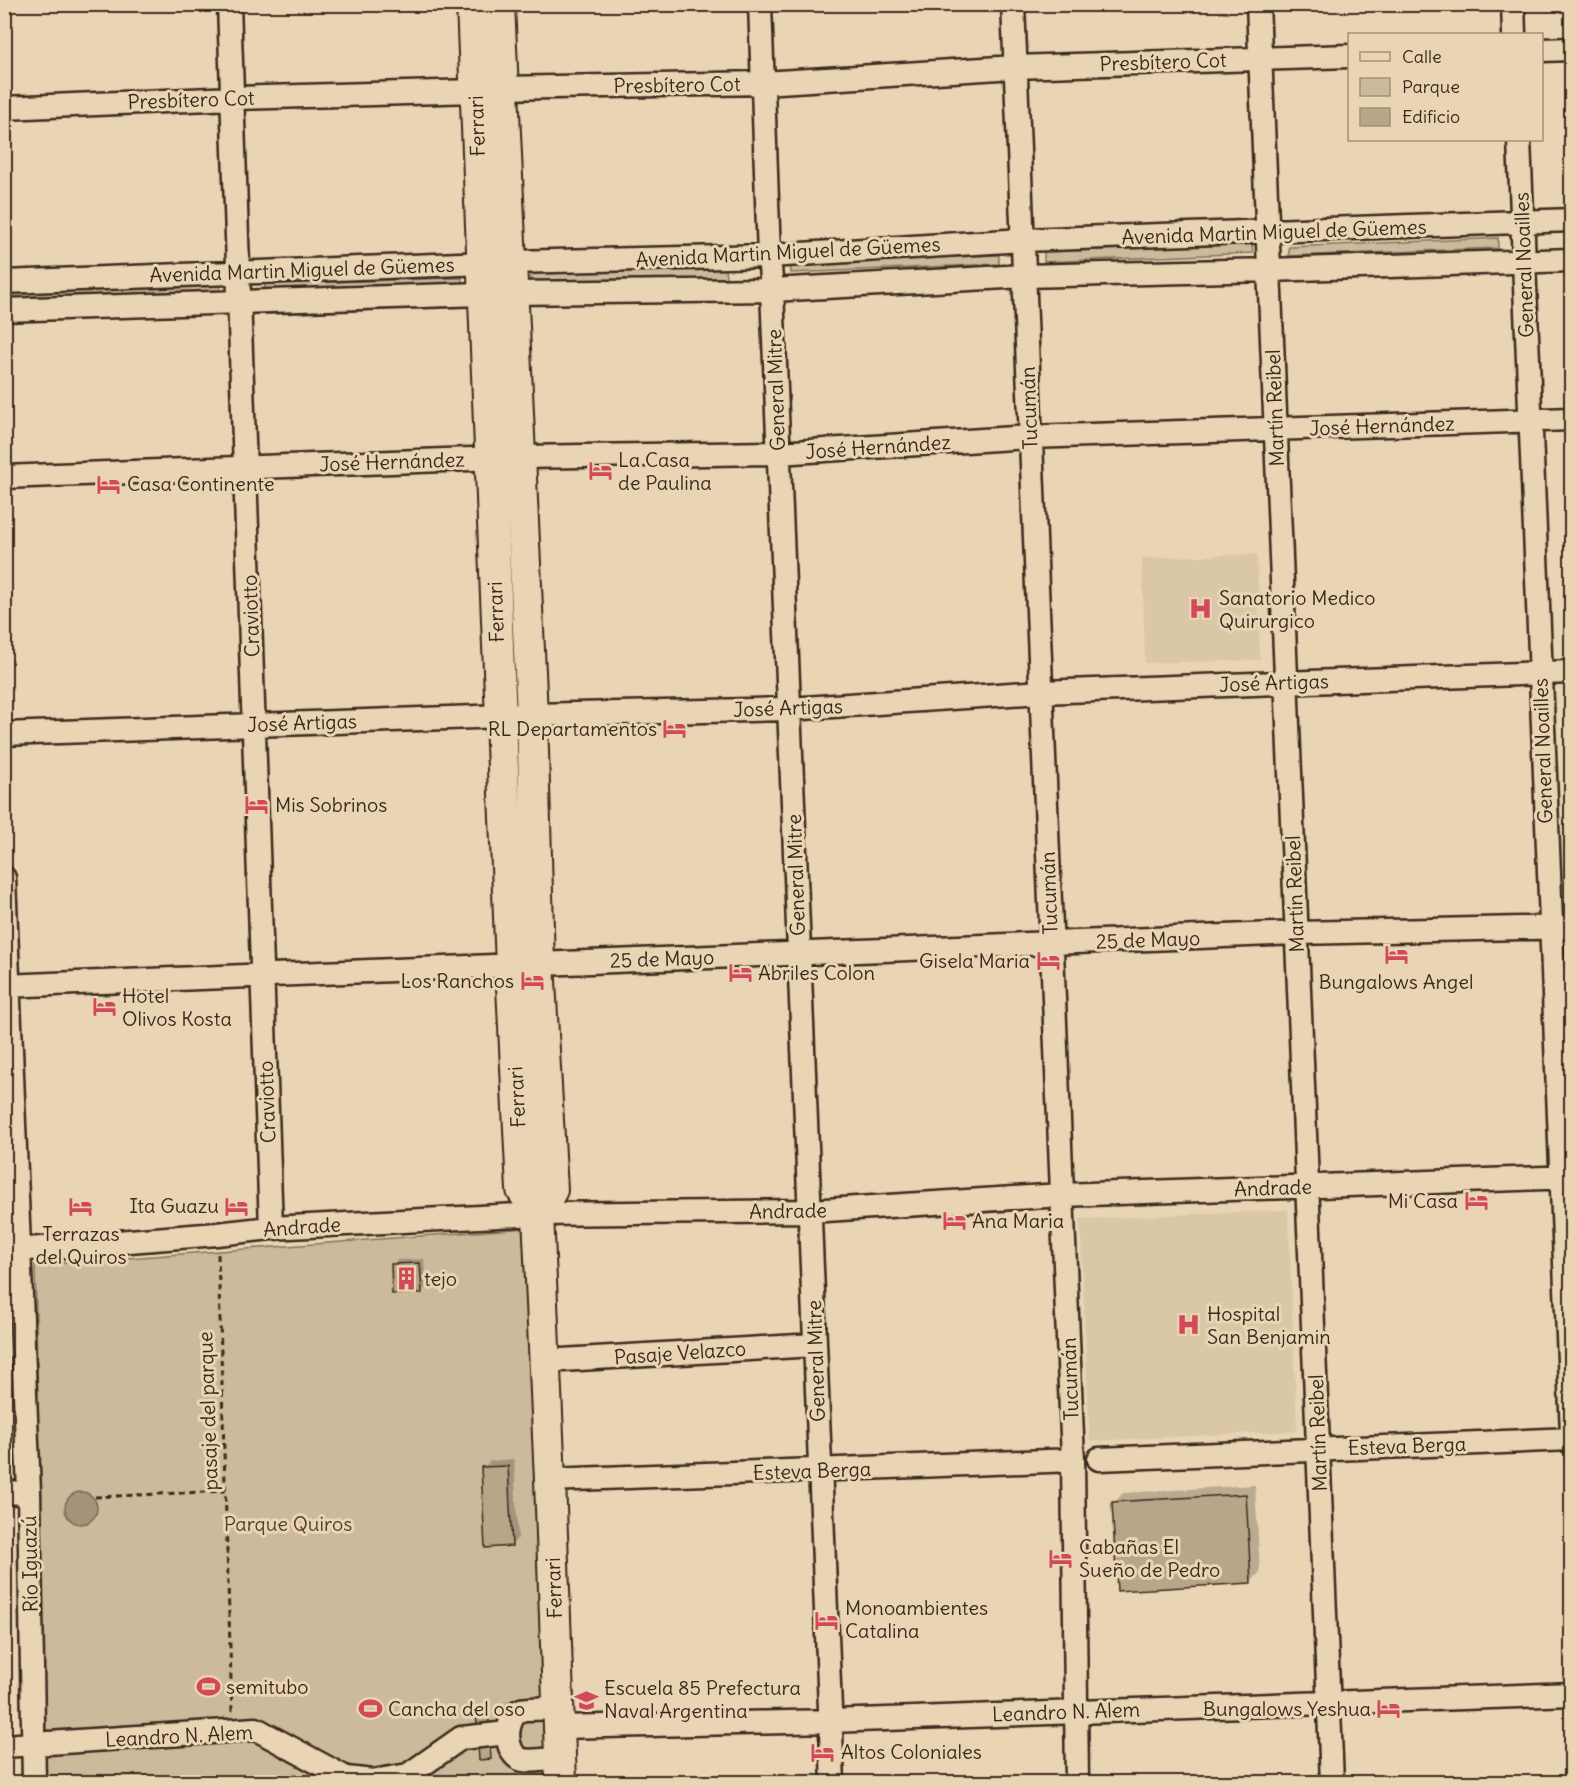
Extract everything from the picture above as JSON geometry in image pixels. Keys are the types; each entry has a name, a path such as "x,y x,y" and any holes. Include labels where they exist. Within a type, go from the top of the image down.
{"main road":[{"name":"Ferrari","path":"472,4 489,90"},
{"name":"Ferrari","path":"498,4 489,90 496,262 498,294 521,457 532,715 525,965"},
{"name":"Ferrari","path":"498,294 490,459 501,716 525,965 552,1190 538,1214 560,1770"}],"street":[{"name":"Craviotto","path":"230,4 271,1228"},
{"name":"General Mitre","path":"760,4 834,1782"},
{"name":"Tucumán","path":"1012,4 1073,1460 1077,1782"},
{"name":"Martín Reibel","path":"1258,4 1332,1782"},
{"path":"1513,4 1514,33"},
{"path":"1543,50 1572,49"},
{"name":"Presbítero Cot","path":"4,108 234,98 763,83 1015,67 1348,56"},
{"name":"General Noailles","path":"1519,141 1540,673 1561,927 1572,1437"},
{"name":"Avenida Martin Miguel de Güemes","path":"4,282 496,262 769,256 1023,240 1572,220"},
{"name":"Avenida Martin Miguel de Güemes","path":"4,310 498,294 772,290 1024,276 1572,260"},
{"name":"José Hernández","path":"4,477 521,457 778,453 1030,437 1572,419"},
{"name":"José Artigas","path":"4,734 532,715 789,709 1041,693 1572,672"},
{"name":"Río Iguazú","path":"4,878 12,1250 29,1492 34,1782"},
{"name":"25 de Mayo","path":"7,986 1297,933 1561,927"},
{"name":"Andrade","path":"12,1250 271,1228 538,1214 810,1211 1062,1195 1566,1177"},
{"name":"Pasaje Velazco","path":"545,1361 816,1345"},
{"name":"Esteva Berga","path":"1099,1459 1572,1437"},
{"name":"Esteva Berga","path":"550,1480 1073,1460"},
{"path":"4,1493 29,1492"},
{"name":"Leandro N. Alem","path":"4,1746 256,1730 281,1741 346,1778 373,1781 408,1775 461,1738 508,1733 511,1719 521,1710 559,1718 831,1721 1572,1694"},
{"path":"508,1733 509,1746 522,1760 560,1770"}],"path":[{"name":"pasaje del parque","path":"217,1234 233,1731"},
{"path":"95,1497 225,1491"}],"shaded area":[{"name":"Sanatorio Medico Quirurgico","path":"1257,554 1260,660 1145,663 1142,558"},
{"name":"Hospital San Benjamin","path":"1288,1210 1297,1431 1090,1441 1080,1219"},
{"path":"81,1492 92,1497 97,1508 92,1519 81,1524 70,1519 65,1508 70,1497"}],"green space":[{"path":"1498,238 1498,248 1289,256 1289,247"},
{"path":"1252,244 1253,253 1044,262 1044,252"},
{"path":"999,255 999,264 791,273 790,263"},
{"path":"725,268 726,278 532,284 531,274"},
{"path":"462,278 462,287 265,293 265,284"},
{"path":"220,285 220,295 5,301 4,292"},
{"name":"Parque Quiros","path":"526,1228 545,1782 45,1782 35,1265"}],"building":[{"name":"tejo","path":"420,1263 422,1293 392,1294 391,1264"},
{"path":"508,1466 512,1546 485,1548 481,1467"},
{"path":"1246,1494 1251,1583 1117,1591 1112,1502"},
{"path":"488,1711 489,1725 477,1726 476,1712"},
{"path":"490,1745 491,1759 479,1760 478,1746"}],"place":[{"name":"La Casa de Paulina","path":"600,471"},
{"name":"Casa Continente","path":"109,484"},
{"name":"Sanatorio Medico Quirurgico","path":"1201,609"},
{"name":"RL Departamentos","path":"675,729"},
{"name":"Mis Sobrinos","path":"257,805"},
{"name":"Bungalows Angel","path":"1396,955"},
{"name":"Gisela Maria","path":"1048,961"},
{"name":"Abriles Colon","path":"740,973"},
{"name":"Los Ranchos","path":"532,981"},
{"name":"Hotel Olivos Kosta","path":"104,1007"},
{"name":"Mi Casa","path":"1476,1201"},
{"name":"Terrazas del Quiros","path":"81,1206"},
{"name":"Ita Guazu","path":"237,1206"},
{"name":"Ana Maria","path":"954,1221"},
{"name":"tejo","path":"406,1279"},
{"name":"Hospital San Benjamin","path":"1189,1325"},
{"name":"Cabañas El Sueño de Pedro","path":"1061,1559"},
{"name":"Monoambientes Catalina","path":"827,1620"},
{"name":"semitubo","path":"208,1687"},
{"name":"Escuela 85 Prefectura Naval Argentina","path":"586,1700"},
{"name":"Cancha del oso","path":"370,1709"},
{"name":"Bungalows Yeshua","path":"1389,1709"},
{"name":"Altos Coloniales","path":"823,1752"}]}
